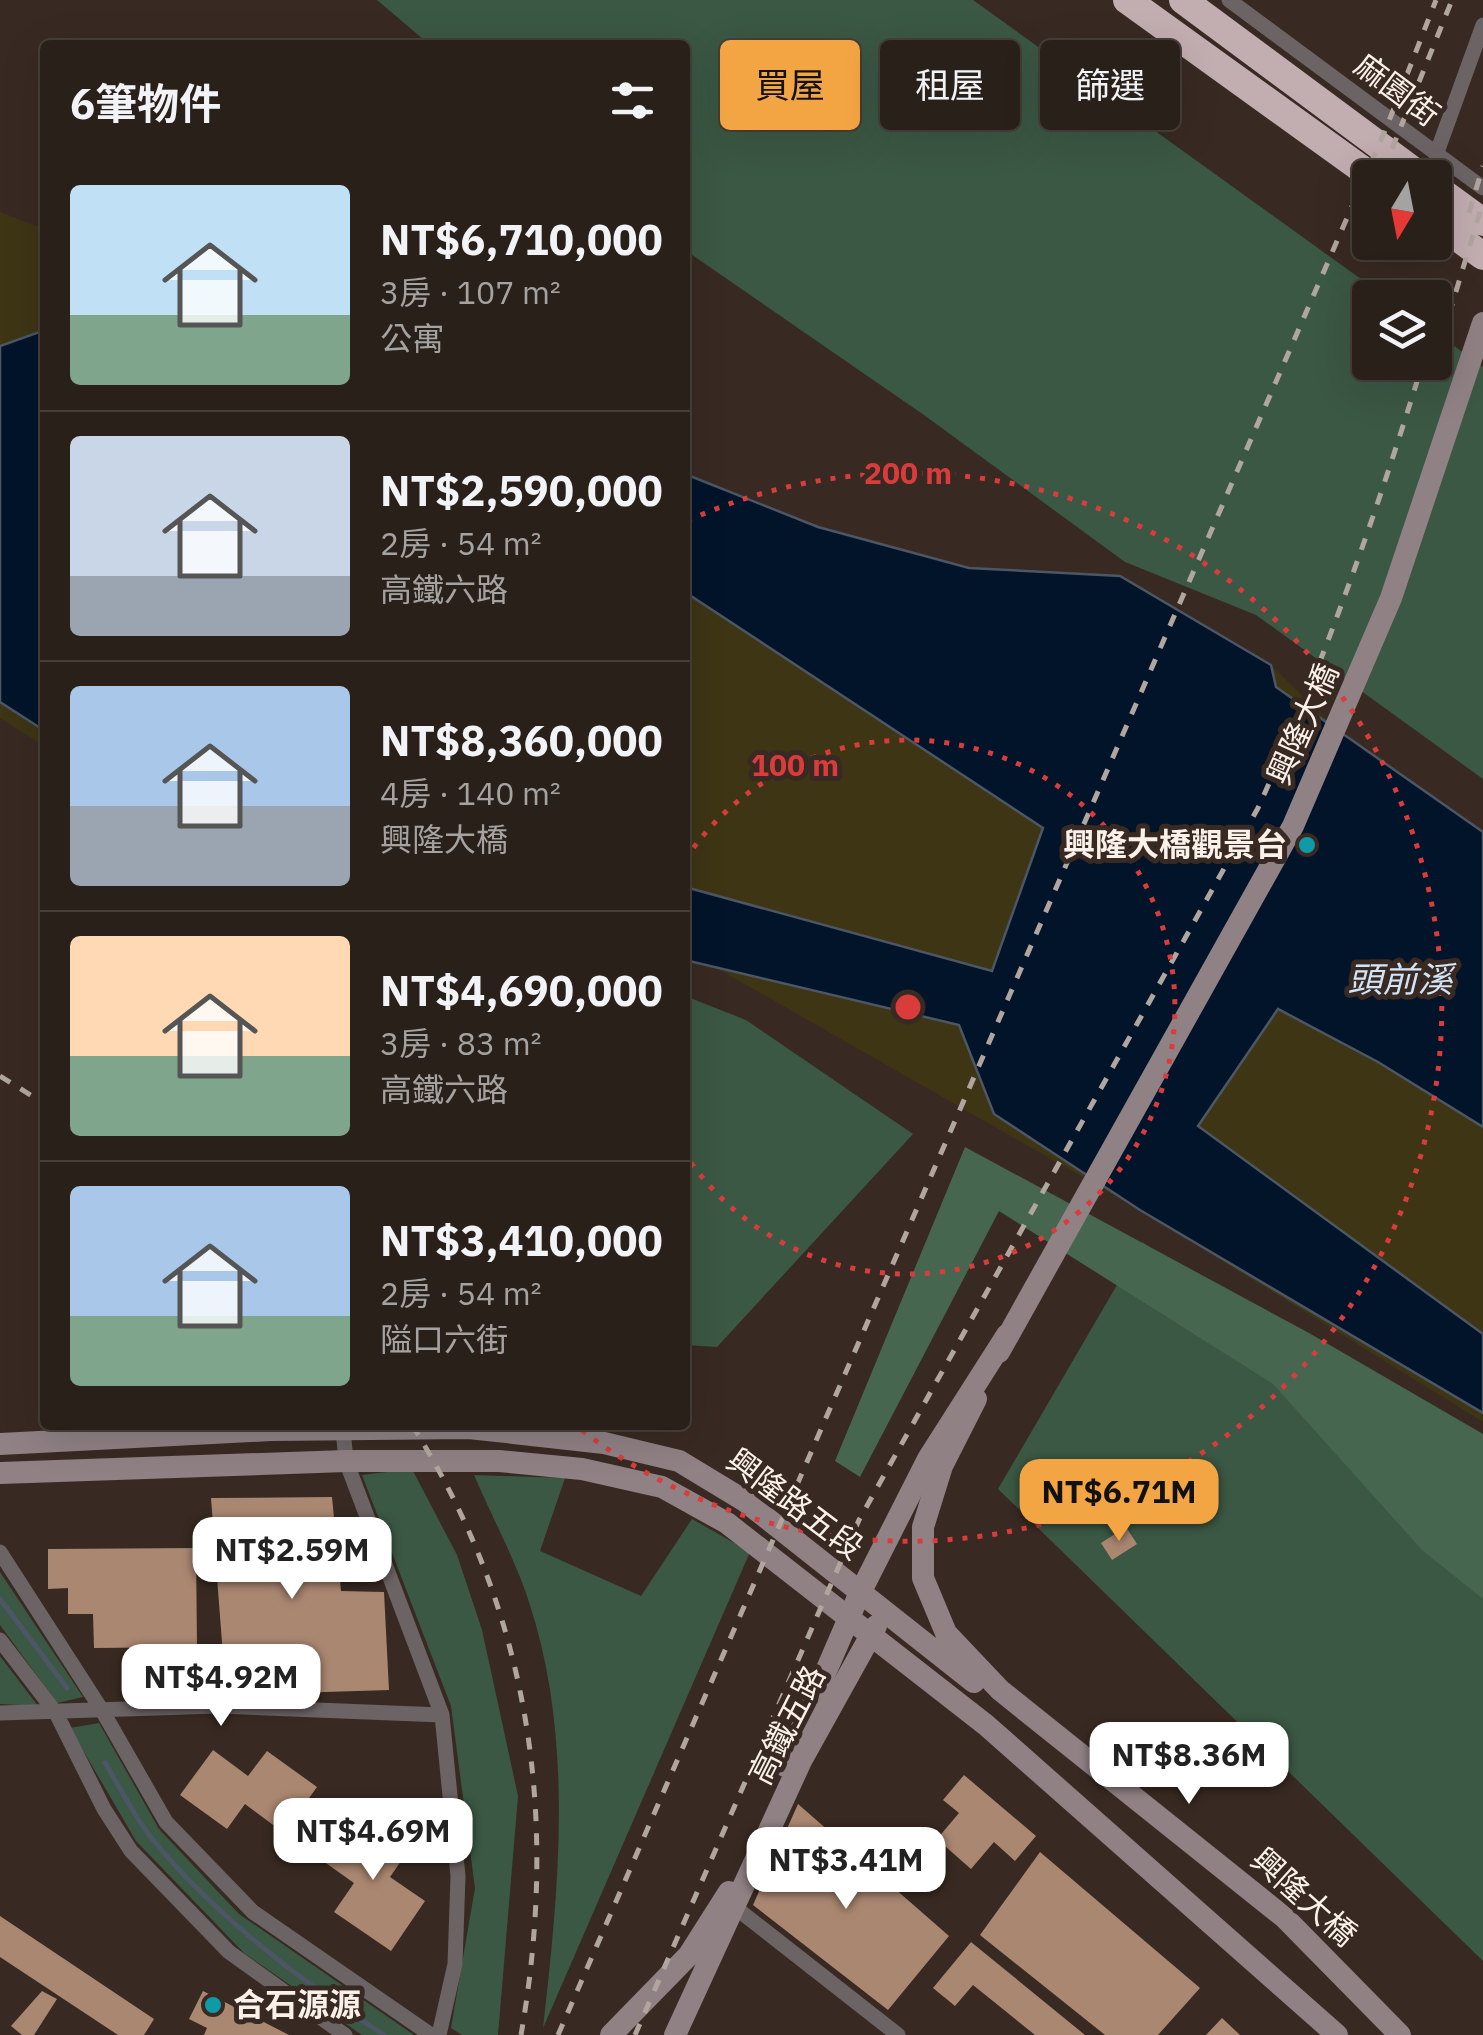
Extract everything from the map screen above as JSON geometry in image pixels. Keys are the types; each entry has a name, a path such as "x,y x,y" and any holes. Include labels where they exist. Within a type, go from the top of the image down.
{"highway":[{"path":"1127,0 1352,162"},
{"path":"1183,0 1420,160"},
{"path":"1452,199 1483,222"},
{"path":"1452,233 1483,256"}],"street":[{"name":"麻園街","path":"1229,0 1422,160"},
{"path":"1431,160 1483,26"},
{"name":"麻園街","path":"1452,175 1483,188"},
{"name":"興隆大橋","path":"1399,2035 1285,1918 968,1661 932,1608 923,1578 923,1527 931,1496 1008,1336 1294,826 1392,598 1483,323"},
{"name":"興隆大橋","path":"734,1898 785,1766 858,1597 928,1459 1008,1336"},
{"name":"興隆路五段","path":"0,1444 320,1430"},
{"path":"0,1552 103,1712 166,1822 253,1912 435,2035 454,1964 458,1876 442,1716 346,1461 343,1430"},
{"name":"興隆路五段","path":"492,1430 556,1436 679,1461 745,1502 1168,1839 1399,2035"},
{"name":"興隆路五段","path":"0,1473 346,1461 499,1461 582,1469 662,1487 727,1523 986,1725 1338,2035"},
{"name":"高鐵五路","path":"675,2035 734,1898 801,1761 885,1611"},
{"path":"0,1640 56,1713 104,1808 132,1851 230,1952 345,2035"},
{"path":"0,1713 218,1706 442,1716"},
{"path":"734,1898 898,2035"},
{"name":"高鐵五路","path":"611,2035 689,1955 734,1898"}],"green space":[{"path":"377,0 973,0 1040,48 1040,130 1154,130 1362,280 1352,280 1352,380 1452,380 1452,344 1483,367 1483,779 1256,615 1125,562 924,415 690,253 690,40 424,40"},
{"path":"690,998 746,1020 913,1134 717,1347 690,1345"},
{"path":"965,1147 1309,1333 1483,1434 1483,1599 1422,1550 1273,1384 999,1211 860,1477 835,1461"},
{"path":"1142,1242 1483,1474 1483,1961 998,1489"},
{"path":"412,1469 457,1555 482,1630 518,1796 498,2035 462,2035 451,2028 475,1888 451,1706 362,1475"},
{"path":"474,1475 565,1478 540,1551 641,1596 692,1519 750,1552 543,2028 554,1922 559,1814 552,1706 529,1602"},
{"path":"0,1572 83,1697 57,1703 0,1625"},
{"path":"0,1656 38,1706 0,1704"},
{"path":"99,1723 159,1829 239,1914 414,2035 362,2035 244,1953 136,1841 70,1728"}],"sand":[{"path":"0,212 40,227 40,744 0,718"},
{"path":"690,476 818,527 969,568 1120,576 1271,665 1338,731 1483,832 1483,1422 1140,1210 715,967 690,961"}],"water":[{"path":"40,332 40,728 0,702 0,346"},
{"name":"頭前溪","path":"690,476 818,527 969,568 1120,576 1271,665 1276,687 1483,832 1483,1127 1378,1062 1278,1009 1198,1126 1483,1334 1483,1413 1140,1210 994,1114 959,1025 690,961 690,888 992,971 1043,828 690,595"}],"building":[{"path":"332,1497 341,1591 384,1592 389,1690 226,1695 211,1498"},
{"path":"1126,1527 1137,1544 1112,1560 1101,1543"},
{"path":"196,1548 197,1647 94,1648 93,1614 68,1614 68,1588 48,1589 48,1549"},
{"path":"213,1750 248,1776 267,1751 317,1787 284,1833 245,1804 227,1829 180,1795"},
{"path":"964,1775 1036,1836 1015,1861 994,1842 971,1869 937,1839 959,1813 943,1800"},
{"path":"798,1804 949,1936 888,2010 753,1905"},
{"path":"355,1815 408,1851 390,1877 425,1901 391,1951 334,1912 354,1883 323,1861"},
{"path":"1040,1852 1200,1988 1158,2035 1105,2035 980,1935"},
{"path":"0,1916 154,2019 144,2035 118,2035 0,1957"},
{"path":"971,1942 1085,2035 1035,2035 973,1985 955,2006 933,1988"},
{"path":"42,1991 57,1999 34,2035 22,2035 11,2026"},
{"name":"合石源源","path":"203,1991 289,2035 204,2035 207,2028 189,2019"},
{"path":"1222,2018 1240,2035 1206,2035"}],"waterway":[{"path":"0,1599 67,1688"},
{"path":"105,1763 147,1832 204,1896 292,1971 384,2035"}],"railway":[{"path":"558,2035 1387,126 1436,0"},
{"path":"1387,160 1452,0"},
{"path":"1469,213 1483,166"},
{"path":"1452,305 1483,202"},
{"path":"635,2035 859,1520 1258,808 1348,588 1417,380"},
{"path":"0,1076 40,1101"},
{"path":"415,1430 452,1497 485,1570 509,1644 525,1720 535,1796 537,1875 521,2035"}],"place":[{"name":"興隆大橋觀景台","path":"1307,845"},
{"name":"合石源源","path":"213,2005"}]}
